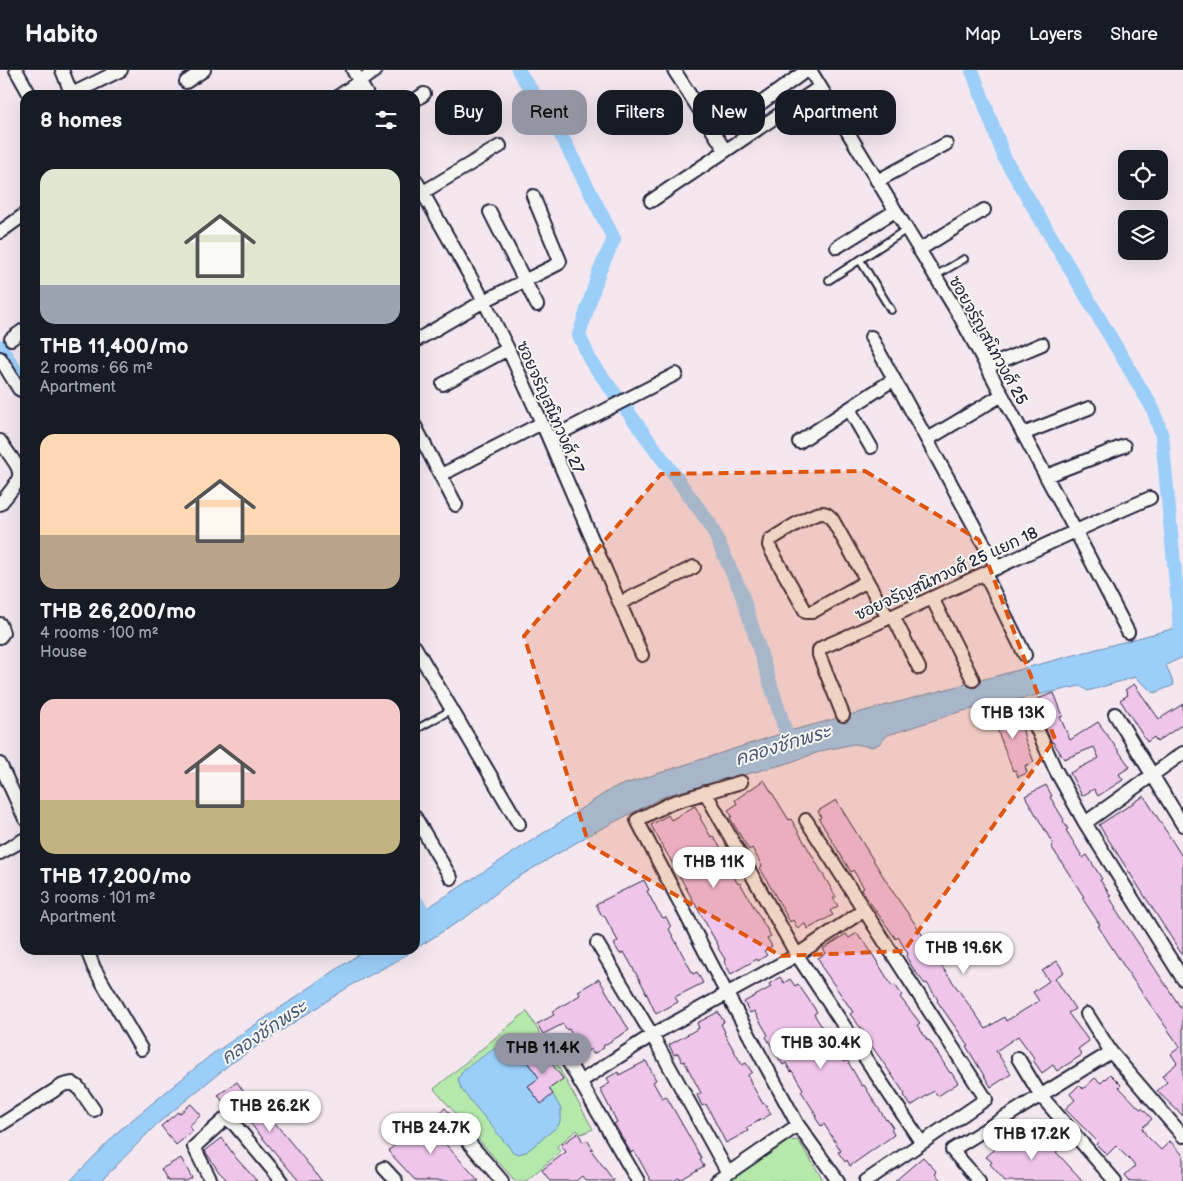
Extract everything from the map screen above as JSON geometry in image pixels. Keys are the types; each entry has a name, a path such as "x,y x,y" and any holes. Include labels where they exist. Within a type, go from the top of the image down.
{"street":[{"path":"16,70 27,90"},
{"path":"62,70 70,90"},
{"path":"82,90 121,70"},
{"path":"186,82 204,70"},
{"path":"353,70 364,90"},
{"path":"348,90 376,70"},
{"path":"674,70 693,99"},
{"path":"765,101 808,70"},
{"name":"ซอยจรัญสนิทวงศ์ 25","path":"808,70 820,86 959,315 1076,530 1128,632"},
{"path":"651,201 820,86"},
{"path":"716,135 723,147"},
{"path":"877,181 946,144"},
{"path":"420,194 500,146"},
{"path":"420,338 484,301 558,264 560,261 533,196"},
{"name":"ซอยจรัญสนิทวงศ์ 27","path":"420,197 484,301 508,350 542,423 642,655"},
{"path":"919,250 984,210"},
{"path":"837,246 895,211"},
{"path":"490,212 537,305"},
{"path":"0,232 20,218"},
{"path":"11,339 20,333"},
{"path":"871,337 997,568"},
{"path":"987,367 1042,344"},
{"path":"443,384 508,350"},
{"path":"0,358 20,390"},
{"path":"549,439 676,374"},
{"path":"799,442 894,379"},
{"path":"928,439 1002,395"},
{"path":"1023,434 1089,408"},
{"path":"849,409 870,446"},
{"path":"441,475 542,423"},
{"path":"420,435 456,505"},
{"path":"0,441 20,471 20,477 17,484 0,504"},
{"path":"1046,476 1124,446"},
{"name":"ซอยจรัญสนิทวงศ์ 25 แยก 18","path":"843,715 818,655 819,650 823,647 1076,530 1150,498"},
{"path":"867,581 812,612 806,612 771,550 770,540 799,522 821,513 827,514 832,519 919,668"},
{"path":"620,603 694,568"},
{"path":"984,574 1026,656"},
{"path":"932,598 973,680"},
{"path":"0,624 3,633 0,637"},
{"path":"420,656 518,824"},
{"path":"1115,714 1183,825"},
{"path":"1032,718 1055,769 1085,823 1183,979"},
{"path":"1085,823 1183,753"},
{"path":"0,764 20,808"},
{"path":"741,782 671,803 637,820 727,994 798,1125 838,1181"},
{"path":"705,792 797,955 921,1142"},
{"path":"806,820 986,1099 866,1181"},
{"path":"420,825 451,878"},
{"path":"0,853 20,842"},
{"path":"580,1082 652,1035 797,955 864,910"},
{"path":"597,943 652,1035 728,1173"},
{"path":"89,955 140,1050"},
{"path":"1087,1014 1111,1052 1183,1136"},
{"path":"559,1046 638,1181"},
{"path":"978,1181 952,1150 1111,1052"},
{"path":"1018,1058 1041,1096 1115,1181"},
{"path":"0,1125 63,1085 72,1083 94,1110"},
{"path":"211,1181 194,1147 226,1118 235,1125 282,1181"},
{"path":"452,1123 502,1181"},
{"path":"717,1181 798,1125"},
{"path":"384,1168 396,1181"}],"lane":[{"path":"829,280 906,229"},
{"path":"935,276 964,259"},
{"path":"860,260 892,310"},
{"path":"420,727 451,710"}],"highlighted area":[{"path":"865,471 979,540 1055,739 904,951 781,956 589,845 524,636 661,474"}],"green space":[{"path":"527,1011 593,1129 581,1134 577,1130 557,1146 560,1152 526,1181 515,1181 434,1089"},
{"path":"798,1140 824,1181 728,1181 786,1141"}],"water":[{"name":"คลองชักพระ","path":"1183,626 1183,657 1166,665 1174,685 1154,693 1135,677 1088,691 1080,686 959,712 888,735 879,744 872,747 854,744 825,750 785,764 667,795 589,835 510,882 469,915 420,946 420,913 613,788 786,732"},
{"name":"คลองชักพระ","path":"358,955 406,955 353,984 230,1064 157,1124 101,1181 70,1181 121,1129 211,1055"},
{"path":"516,1038 524,1043 561,1109 561,1119 558,1126 526,1152 519,1154 513,1152 461,1089 458,1079 464,1069 506,1041"}],"building":[{"path":"1134,684 1159,719 1183,704 1183,724 1157,742 1154,737 1147,742 1120,700 1128,695 1125,690"},
{"path":"1054,693 1063,716 1060,717 1070,740 1098,722 1130,767 1119,774 1123,780 1098,796 1094,789 1082,796 1070,773 1099,758 1094,747 1064,759 1052,743 1044,725 1037,699"},
{"path":"1002,708 1005,715 1018,710 1024,726 1022,727 1025,739 1034,762 1025,766 1027,773 1018,777 1016,770 1013,771 991,713"},
{"path":"764,780 789,820 791,819 836,897 833,898 838,906 830,911 833,915 808,929 805,924 797,928 793,920 790,922 760,868 762,866 752,848 749,850 730,818 732,816 728,810 737,804 735,800"},
{"path":"1046,785 1052,796 1050,797 1068,829 1066,830 1083,858 1087,855 1111,896 1109,896 1115,908 1183,1011 1183,1116 1157,1091 1167,1082 1162,1076 1177,1063 1171,1054 1180,1047 1098,926 1100,925 1051,846 1053,844 1025,796"},
{"path":"1144,796 1183,858 1183,956 1099,825"},
{"path":"836,800 933,954 986,1029 1004,1017 1006,1021 1039,1001 1033,992 1049,981 1042,971 1057,961 1064,972 1055,978 1075,1009 1068,1013 1089,1041 1078,1049 1082,1055 1057,1071 1053,1065 1042,1073 1033,1060 1035,1059 1018,1036 996,1051 1011,1074 991,1087 966,1046 968,1045 937,1001 927,983 925,984 914,970 906,956 908,954 898,937 896,939 866,897 862,889 864,888 853,870 851,872 819,819 821,817 818,811"},
{"path":"695,806 711,837 713,836 724,853 730,864 728,866 738,884 740,883 771,936 767,938 772,946 764,951 767,955 731,974 724,962 726,961 719,947 651,825 668,815 671,820"},
{"path":"644,880 649,890 647,891 657,910 663,918 666,917 671,927 669,929 693,974 697,972 703,983 675,997 678,1002 656,1014 624,952 620,954 614,944 618,941 596,904"},
{"path":"857,933 861,940 863,939 892,986 895,985 902,995 900,997 920,1023 917,1025 958,1083 938,1096 934,1091 911,1106 905,1094 869,1042 871,1041 850,1014 853,1012 821,966 818,958 826,953 823,949 846,934 849,938"},
{"path":"780,977 784,983 790,979 795,986 798,984 817,1012 814,1014 825,1032 828,1031 844,1062 847,1060 862,1086 864,1085 893,1128 891,1129 894,1135 850,1166 847,1160 845,1162 838,1152 841,1151 824,1124 821,1126 815,1117 817,1116 801,1091 803,1089 786,1063 783,1065 766,1037 768,1035 754,1011 750,1013 744,1002 771,987 769,984"},
{"path":"599,979 629,1030 593,1054 591,1049 582,1054 569,1029 567,1030 563,1024 543,1034 537,1024 554,1015 552,1012 580,995 578,991"},
{"path":"718,1012 724,1022 721,1024 724,1033 742,1065 746,1063 752,1072 748,1075 751,1083 771,1114 746,1128 748,1131 726,1143 706,1104 702,1106 697,1095 701,1093 684,1061 682,1062 678,1053 674,1055 669,1045 699,1028 697,1023"},
{"path":"539,1046 563,1079 549,1089 553,1094 541,1104 528,1086 539,1078 525,1057"},
{"path":"646,1061 656,1080 653,1082 662,1098 666,1096 702,1159 700,1160 704,1166 680,1180 679,1178 673,1181 651,1181 639,1159 633,1151 631,1153 614,1124 617,1122 600,1089 610,1083 607,1078 618,1072 619,1075"},
{"path":"1110,1074 1121,1085 1119,1087 1152,1119 1142,1128 1146,1135 1161,1150 1170,1141 1183,1155 1183,1181 1130,1181 1125,1175 1135,1166 1130,1160 1116,1146 1107,1155 1096,1144 1098,1142 1065,1109 1075,1100 1070,1094 1079,1085 1083,1089 1095,1078 1101,1083"},
{"path":"237,1082 254,1106 258,1102 322,1181 299,1181 233,1103 227,1107 218,1095"},
{"path":"191,1104 201,1115 189,1126 193,1131 176,1145 161,1126"},
{"path":"445,1108 452,1115 446,1117 444,1125 438,1131 443,1136 440,1138 479,1181 416,1181 388,1151 406,1135 409,1139"},
{"path":"1039,1127 1044,1133 1046,1130 1054,1139 1051,1142 1059,1150 1056,1152 1083,1181 1005,1181 990,1164 992,1162 986,1157 1005,1140 1014,1150"},
{"path":"578,1133 583,1142 587,1140 593,1149 591,1150 614,1181 586,1181 582,1176 576,1181 550,1181 542,1170 566,1152 561,1145"},
{"path":"222,1138 236,1158 257,1181 228,1181 219,1172 205,1151"},
{"path":"923,1157 937,1172 935,1174 942,1181 895,1181"},
{"path":"181,1158 192,1178 186,1181 168,1181 161,1169"}],"waterway":[{"name":"คลองชักพระ","path":"518,70 562,137 614,239 599,272 579,335 590,360 710,524 741,592 789,742"},
{"path":"972,70 1005,159 1153,409 1162,436 1181,638 1183,642"},
{"path":"0,346 20,376"},
{"path":"420,907 428,919"}]}
